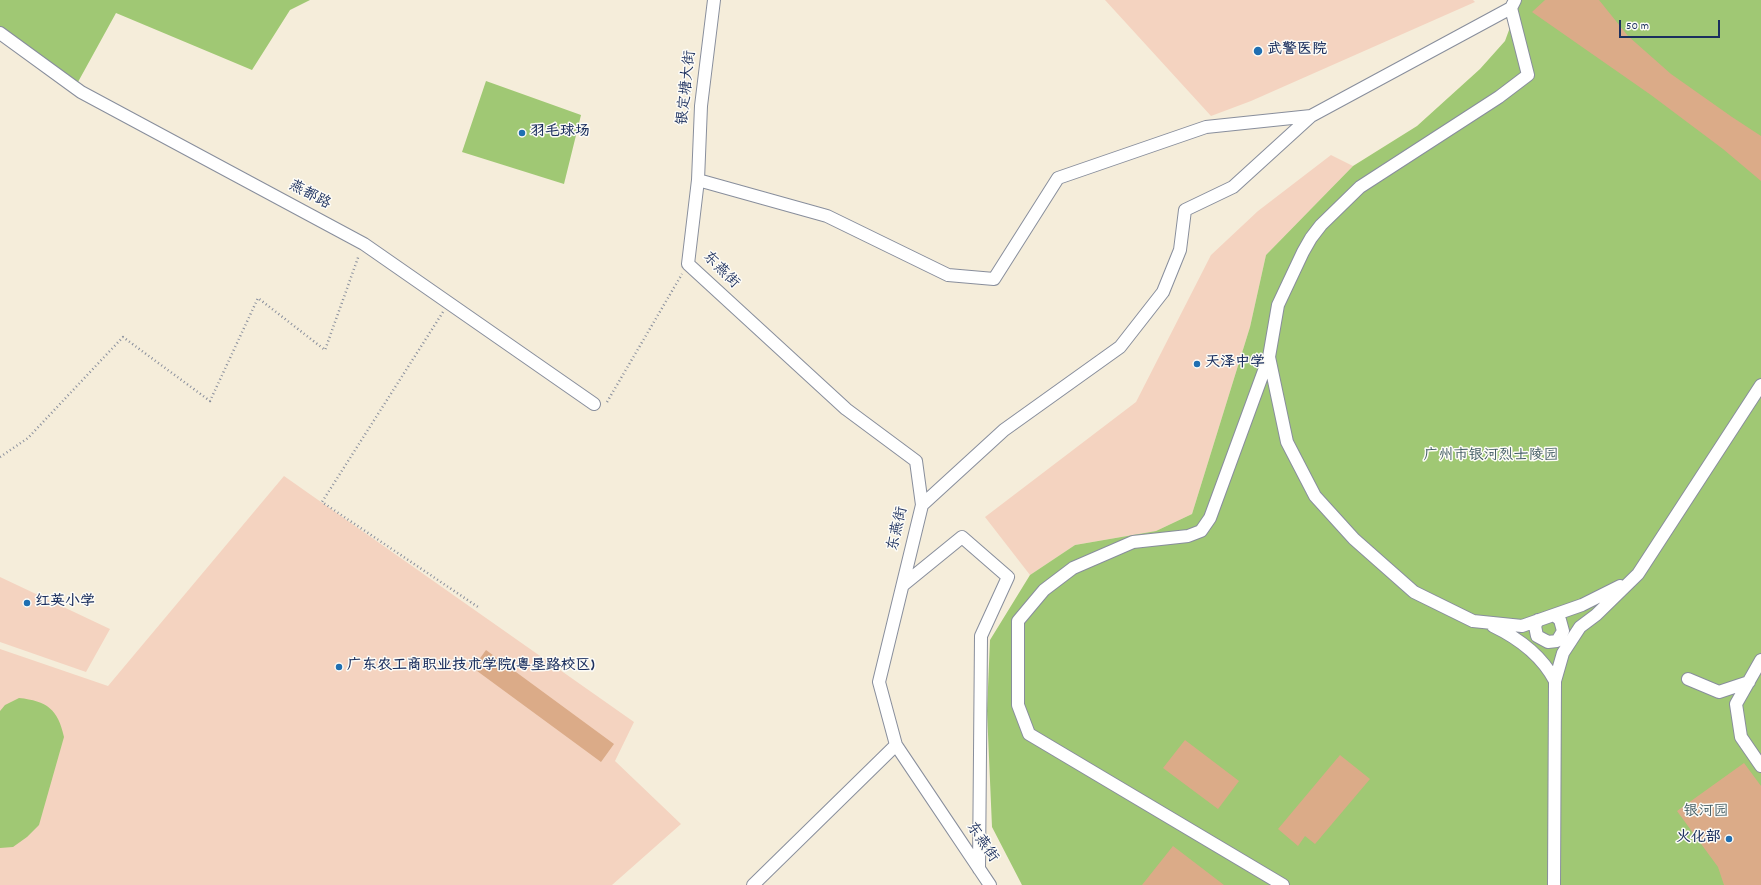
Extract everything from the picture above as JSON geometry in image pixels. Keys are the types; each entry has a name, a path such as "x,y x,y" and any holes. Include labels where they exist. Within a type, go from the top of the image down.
{"street":[{"name":"银定塘大街","path":"698,180 701,106 714,0"},
{"path":"922,505 1004,430 1120,347 1163,292 1180,250 1185,210 1233,187 1311,116 1513,4 1528,75 1499,97 1360,187 1321,225 1303,252 1278,305 1269,357 1210,518 1201,531 1188,536 1133,542 1073,568 1044,590 1018,621 1018,705 1029,734 1283,885"},
{"name":"燕都路","path":"0,33 81,92 364,244 600,404"},
{"path":"698,180 827,216 948,275 994,279 1058,178 1206,127 1311,116"},
{"name":"东燕街","path":"698,180 688,264 846,409 916,461 922,505 879,682 896,745 990,885"},
{"path":"1269,357 1287,442 1315,496 1354,539 1414,592 1473,621 1522,626 1582,605 1630,582"},
{"path":"1554,885 1555,681 1563,653 1580,627 1638,574 1761,385"},
{"path":"903,585 962,537 1008,578 981,636 979,869"},
{"path":"1554,615 1560,620 1563,631 1557,642 1554,642"},
{"path":"1538,620 1535,626 1537,636 1548,642 1562,643 1563,653"},
{"path":"1485,623 1511,635 1524,645 1549,670 1555,681"},
{"path":"1563,631 1568,634 1576,633"},
{"path":"1761,660 1736,704 1740,737 1761,766"},
{"path":"1688,679 1719,692 1749,682"},
{"path":"752,885 896,745"}],"path":[{"path":"0,457 28,438 123,337 210,401 258,298 325,350 364,244"},
{"path":"600,404 688,264"},
{"path":"449,303 322,502 478,606"}],"shaded area":[{"name":"武警医院","path":"1105,0 1473,0 1475,2 1251,101 1211,116"},
{"name":"天泽中学","path":"1331,155 1353,166 1266,255 1250,327 1192,514 1156,531 1075,545 1030,575 985,517 1136,402 1211,255 1258,211"},
{"name":"广东农工商职业技术学院(粤垦路校区)","path":"284,476 634,722 615,761 681,824 612,885 0,885 0,649 108,686"},
{"name":"红英小学","path":"0,577 110,629 86,672 0,642"}],"green space":[{"path":"0,0 310,0 290,10 252,70 116,13 78,82 0,31"},
{"name":"广州市银河烈士陵园","path":"1520,0 1761,0 1761,885 1022,885 992,827 987,711 990,640 1030,575 1075,545 1156,531 1192,514 1250,327 1266,255 1353,166 1417,126 1480,69 1505,41"},
{"name":"羽毛球场","path":"486,81 581,115 564,184 462,152"},
{"path":"19,698 37,701 50,708 55,713 64,737 39,825 27,837 13,847 0,848 0,711 5,705"}],"building":[{"path":"1545,0 1599,0 1628,36 1671,74 1761,136 1761,181 1723,149 1651,95 1532,12"},
{"path":"486,650 614,744 601,762 473,668"},
{"path":"1185,740 1239,781 1218,809 1163,768"},
{"path":"1340,755 1370,779 1315,844 1305,836 1298,846 1278,829"},
{"name":"火化部","path":"1744,763 1761,786 1761,885 1724,885 1718,867 1677,811"},
{"path":"1173,846 1224,885 1142,885"}],"place":[{"name":"武警医院","path":"1258,51"},
{"name":"羽毛球场","path":"522,133"},
{"name":"天泽中学","path":"1197,364"},
{"name":"红英小学","path":"27,603"},
{"name":"广东农工商职业技术学院(粤垦路校区)","path":"339,667"},
{"name":"火化部","path":"1729,839"}],"park label":[{"name":"银河园","path":"1706,813"}]}
